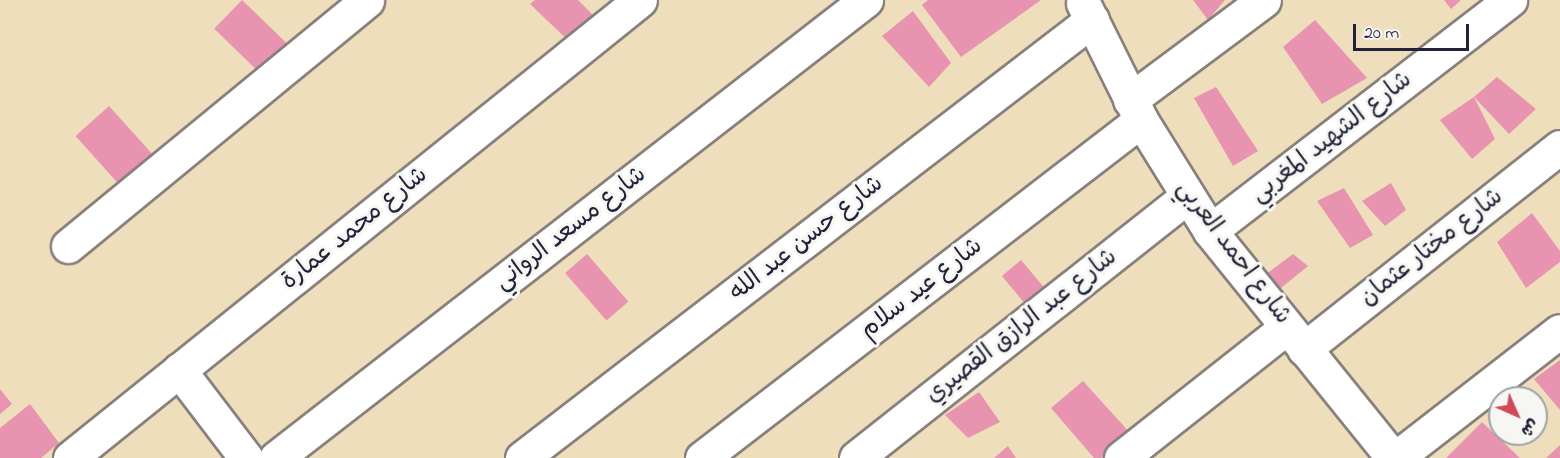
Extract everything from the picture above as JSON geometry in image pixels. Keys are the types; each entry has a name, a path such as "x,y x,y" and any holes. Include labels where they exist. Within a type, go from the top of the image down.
{"street":[{"path":"68,246 367,0"},
{"name":"شارع محمد عمارة","path":"70,458 640,0"},
{"name":"شارع مسعد الرواني","path":"276,458 866,0"},
{"name":"شارع عيد سلام","path":"702,458 1135,110 1264,0"},
{"name":"شارع الشهيد المغربي","path":"1210,231 1510,0"},
{"name":"شارع احمد العربي","path":"1087,10 1135,110 1210,231 1395,458"},
{"name":"شارع حسن عبد الله","path":"522,458 1087,10"},
{"name":"شارع مختار عثمان","path":"1121,458 1296,338 1560,147"},
{"name":"شارع عبد الرازق القصيري","path":"856,458 1187,196"},
{"path":"1395,458 1560,330"},
{"path":"179,370 246,458"}],"building":[{"path":"242,0 288,44 260,73 214,29"},
{"path":"535,0 578,0 602,24 574,46 530,4"},
{"path":"928,0 1041,0 961,57 922,5"},
{"path":"1193,0 1225,0 1208,20"},
{"path":"1444,0 1461,0 1451,9"},
{"path":"913,11 951,63 929,87 882,36"},
{"path":"1315,20 1367,78 1322,104 1283,47"},
{"path":"1497,77 1536,109 1509,134 1474,97"},
{"path":"1216,87 1258,151 1233,166 1194,98"},
{"path":"1474,97 1495,139 1472,159 1440,120"},
{"path":"109,106 152,154 118,184 76,136"},
{"path":"1391,183 1406,210 1385,226 1362,201"},
{"path":"1344,188 1373,235 1350,248 1317,201"},
{"path":"1532,213 1560,251 1560,262 1526,288 1497,242"},
{"path":"587,254 628,302 606,321 565,273"},
{"path":"1293,254 1308,266 1276,292 1261,278"},
{"path":"1021,260 1043,287 1024,303 1002,276"},
{"path":"1560,360 1560,410 1548,396 1548,386 1540,386 1534,379"},
{"path":"1083,381 1131,434 1101,458 1094,458 1051,408"},
{"path":"0,389 12,404 0,414"},
{"path":"979,392 1000,422 968,438 945,415"},
{"path":"30,404 59,443 41,458 0,458 0,428"},
{"path":"1482,422 1488,428 1488,446 1507,446 1520,458 1446,458"},
{"path":"1560,445 1560,458 1546,458"},
{"path":"1008,446 1016,458 994,458"}]}
